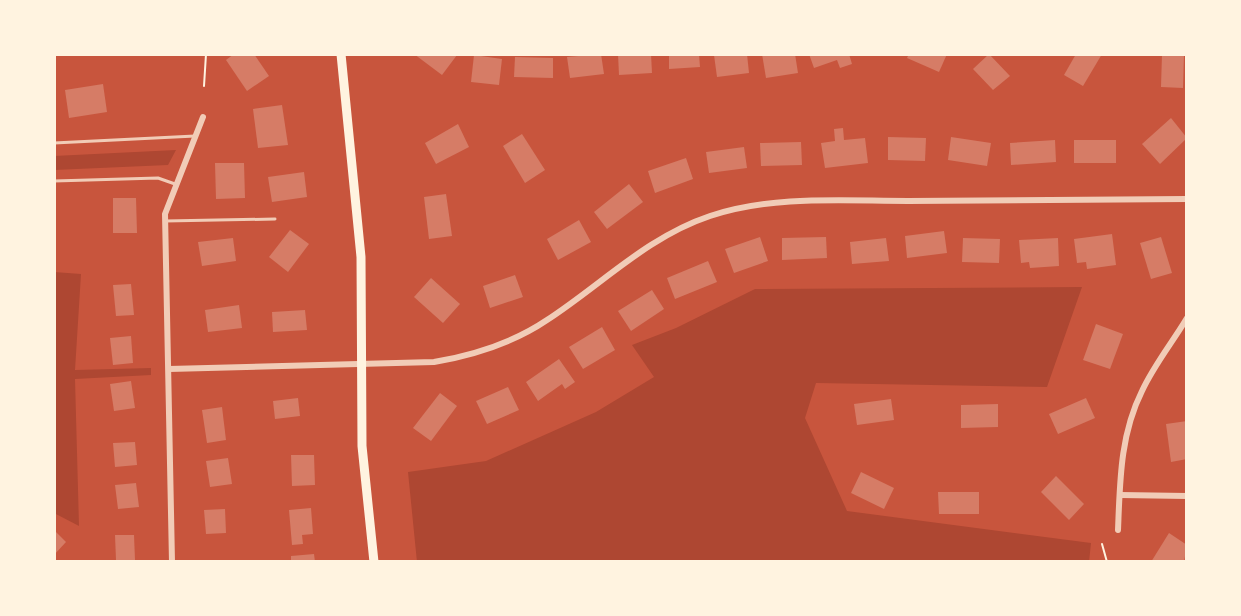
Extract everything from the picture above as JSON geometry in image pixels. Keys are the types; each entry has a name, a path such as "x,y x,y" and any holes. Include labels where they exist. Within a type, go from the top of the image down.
{"main road":[{"path":"341,54 361,257 360,364 365,487 374,562"}],"street":[{"path":"172,562 165,221 175,184 203,117"},
{"path":"169,369 434,362 499,345 547,321 671,233 711,215 752,205 1187,199"},
{"path":"1118,530 1122,458 1133,413 1157,363 1187,318"},
{"path":"1120,495 1187,496"}],"lane":[{"path":"54,143 195,136"},
{"path":"54,181 158,178 175,184"},
{"path":"165,221 275,219"}],"path":[{"path":"204,86 206,54"},
{"path":"1102,544 1107,562"}],"shaded area":[{"path":"176,150 168,165 54,170 54,156"},
{"path":"54,272 81,274 75,370 151,368 151,375 75,379 79,526 54,513"},
{"path":"1082,287 1047,387 816,383 805,418 847,511 1091,543 1089,562 417,562 408,472 486,461 596,412 654,377 632,345 676,328 755,289"}],"building":[{"path":"234,54 254,54 269,76 247,91 226,60"},
{"path":"414,54 455,54 457,55 442,75"},
{"path":"601,54 604,74 570,78 567,57"},
{"path":"618,54 651,54 652,73 619,75"},
{"path":"669,54 699,54 700,67 669,69"},
{"path":"747,54 749,73 717,77 714,55"},
{"path":"762,54 795,54 798,73 766,78"},
{"path":"809,54 849,54 852,64 840,68 837,60 814,68"},
{"path":"909,54 947,54 939,72 907,58"},
{"path":"989,54 1010,76 993,90 973,69"},
{"path":"1076,54 1102,54 1083,86 1064,75"},
{"path":"1162,54 1184,54 1183,88 1161,87"},
{"path":"474,55 502,59 499,85 471,82"},
{"path":"515,57 553,58 553,78 514,77"},
{"path":"103,84 107,112 69,118 65,90"},
{"path":"282,105 288,145 258,148 253,109"},
{"path":"1171,118 1187,138 1160,164 1142,144"},
{"path":"458,124 469,147 436,164 425,143"},
{"path":"843,128 844,140 865,138 868,163 825,168 821,143 835,141 834,129"},
{"path":"522,134 545,170 525,183 503,146"},
{"path":"888,137 926,138 925,161 888,160"},
{"path":"951,137 991,143 987,166 948,160"},
{"path":"1055,140 1056,162 1011,165 1010,143"},
{"path":"1074,140 1116,140 1116,163 1074,163"},
{"path":"801,142 802,165 761,166 760,143"},
{"path":"744,147 747,168 709,173 706,152"},
{"path":"686,158 693,179 655,193 648,171"},
{"path":"215,163 244,163 245,198 216,199"},
{"path":"304,172 307,197 272,202 268,177"},
{"path":"629,184 643,202 607,229 594,212"},
{"path":"446,194 452,236 429,239 424,197"},
{"path":"113,198 136,198 137,233 113,233"},
{"path":"579,220 591,242 558,260 547,239"},
{"path":"290,230 309,244 288,272 269,257"},
{"path":"944,231 947,253 907,258 905,236"},
{"path":"1112,234 1116,265 1087,269 1086,262 1077,263 1074,239"},
{"path":"760,237 768,261 734,273 725,249"},
{"path":"826,237 827,258 782,260 782,238"},
{"path":"1161,237 1172,273 1151,279 1140,243"},
{"path":"233,238 236,261 202,266 198,242"},
{"path":"886,238 889,261 852,264 850,242"},
{"path":"963,238 1000,239 999,263 962,262"},
{"path":"1058,238 1059,266 1030,268 1029,262 1021,263 1019,240"},
{"path":"708,261 717,282 675,299 667,278"},
{"path":"515,275 523,297 490,308 483,286"},
{"path":"431,278 460,304 443,323 414,297"},
{"path":"131,284 134,315 116,316 113,285"},
{"path":"652,290 664,309 631,331 618,311"},
{"path":"239,305 242,328 208,332 205,310"},
{"path":"305,310 307,330 273,332 272,312"},
{"path":"1096,324 1123,334 1110,369 1083,360"},
{"path":"602,327 615,350 583,369 569,347"},
{"path":"131,336 133,363 113,365 110,338"},
{"path":"559,359 575,382 565,389 562,384 538,401 526,382"},
{"path":"131,381 135,408 114,411 110,384"},
{"path":"508,387 519,410 487,424 476,401"},
{"path":"440,393 457,406 431,441 413,428"},
{"path":"298,398 300,416 275,419 273,401"},
{"path":"1086,398 1095,418 1058,434 1049,414"},
{"path":"891,399 894,420 857,425 854,404"},
{"path":"998,404 998,427 961,428 961,405"},
{"path":"222,407 226,440 207,443 202,410"},
{"path":"1187,421 1187,459 1171,462 1166,424"},
{"path":"135,442 137,465 115,467 113,443"},
{"path":"291,455 314,455 315,485 292,486"},
{"path":"228,458 232,484 210,487 206,461"},
{"path":"861,472 894,488 884,509 851,493"},
{"path":"1056,476 1084,504 1069,520 1041,492"},
{"path":"136,483 139,507 118,509 115,485"},
{"path":"938,492 979,492 979,514 939,514"},
{"path":"311,508 313,534 302,535 303,544 292,545 289,510"},
{"path":"225,509 226,533 206,534 204,510"},
{"path":"54,530 66,542 54,555"},
{"path":"1169,533 1187,545 1184,562 1151,562"},
{"path":"115,535 134,535 135,560 116,560"},
{"path":"314,554 315,562 291,562 291,556"}]}
